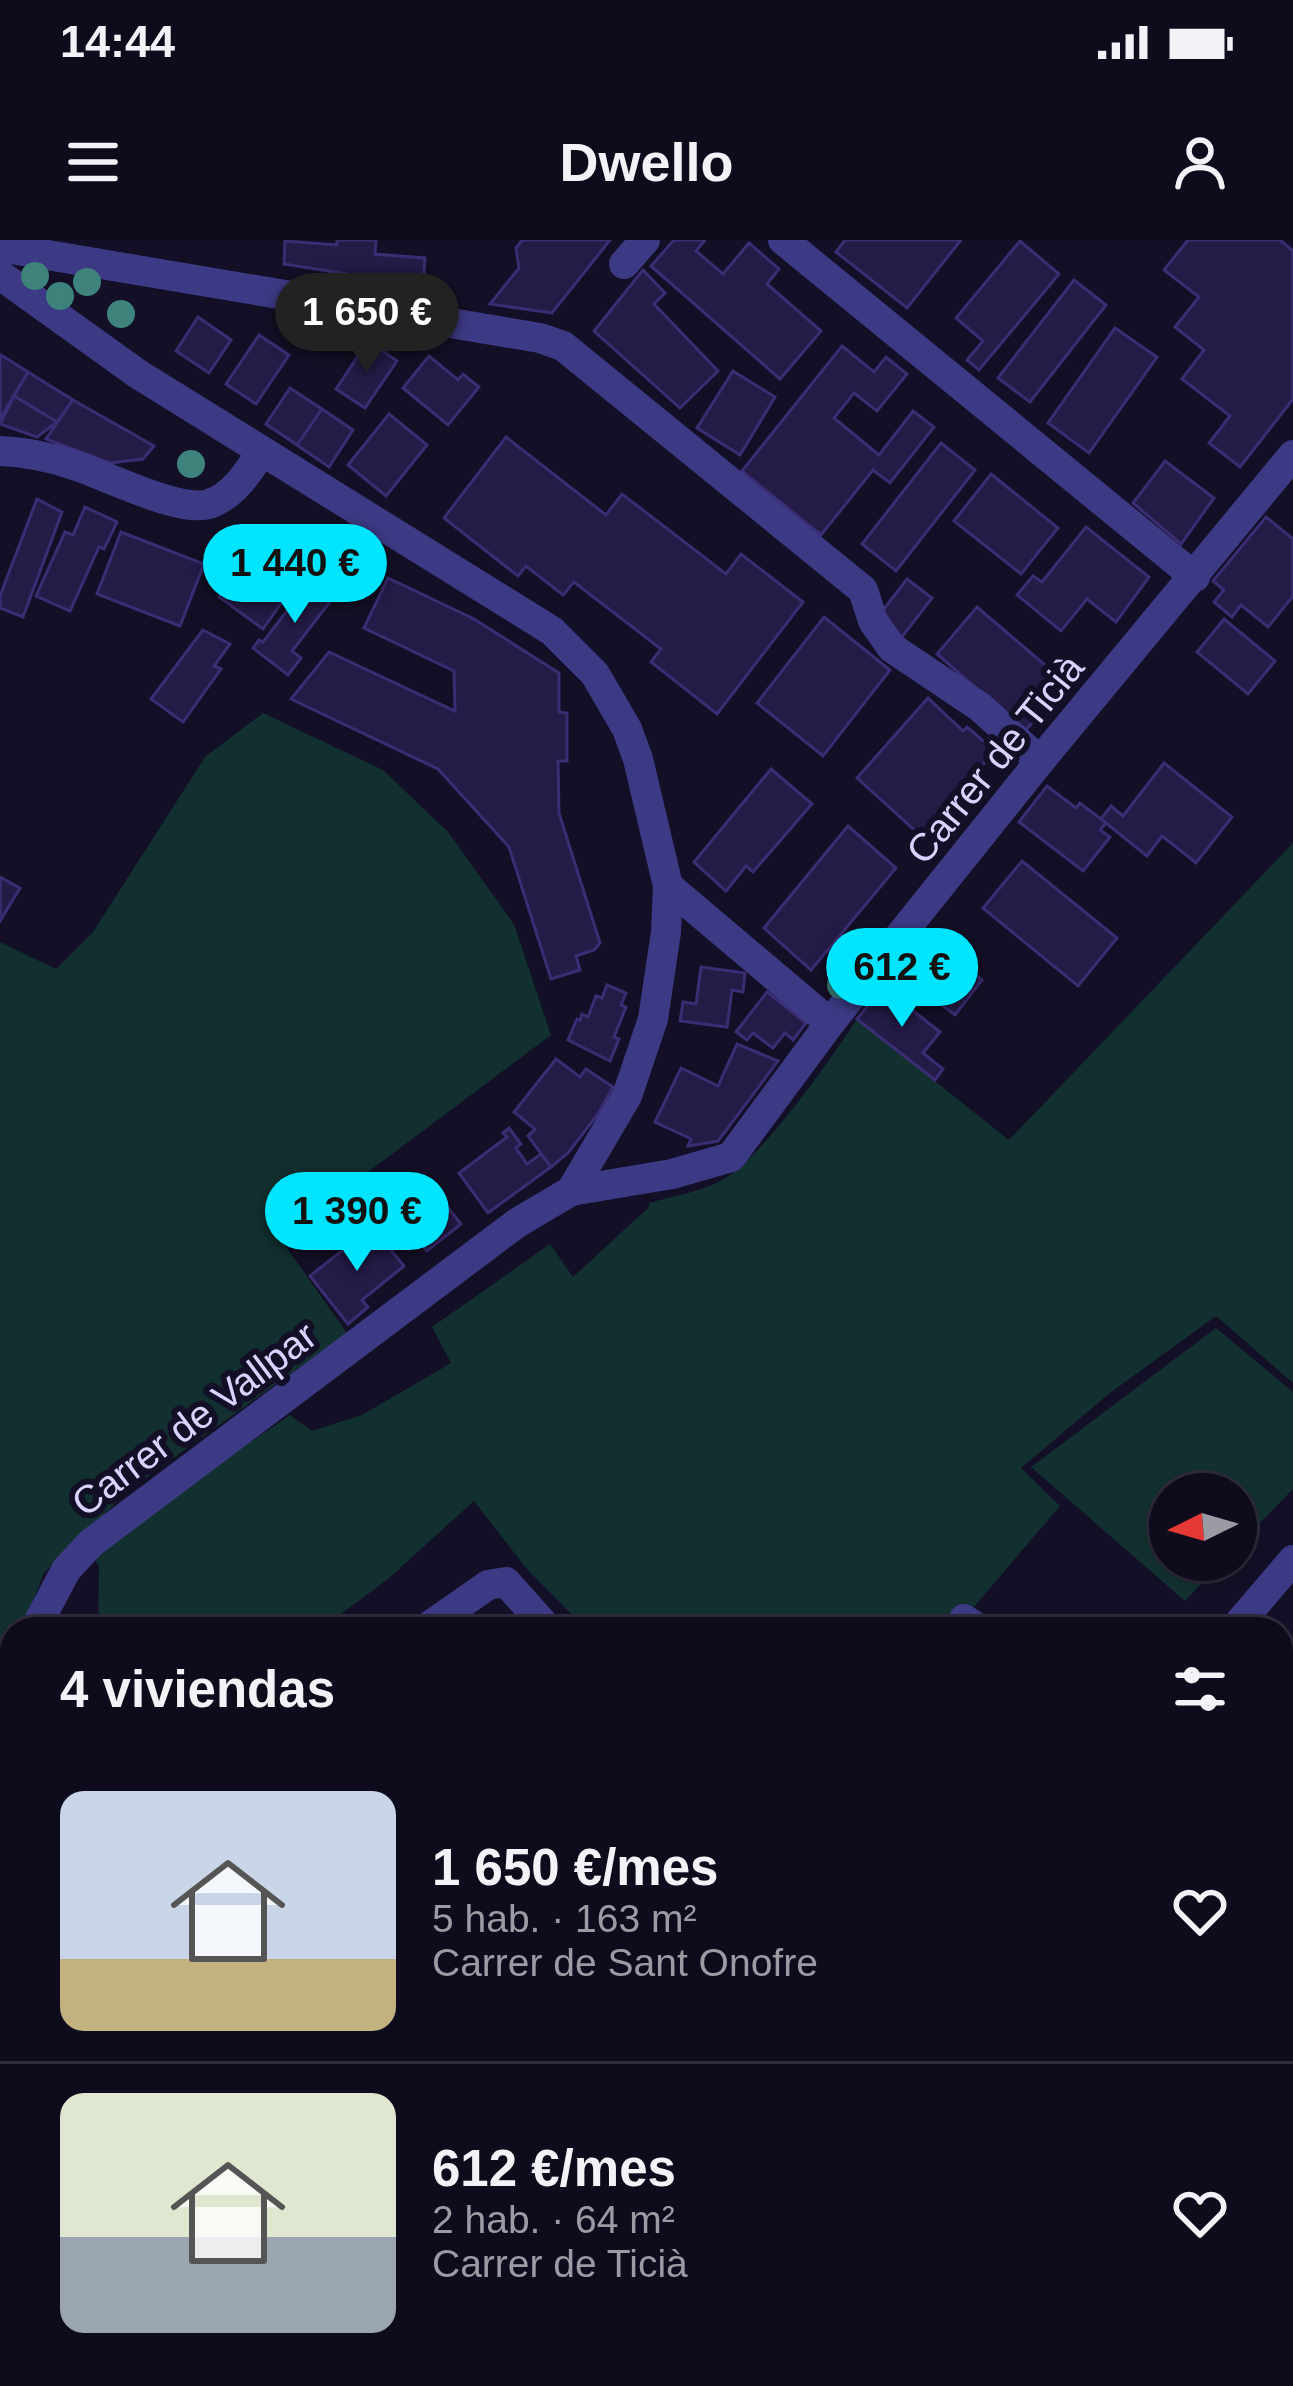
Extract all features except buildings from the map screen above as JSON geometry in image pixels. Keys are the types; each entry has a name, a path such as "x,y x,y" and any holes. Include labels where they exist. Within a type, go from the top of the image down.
{"street":[{"path":"625,264 645,240"},
{"path":"783,240 1195,577"},
{"path":"0,247 540,338 563,346 863,590 873,621 892,648 980,707 1040,760"},
{"name":"Carrer de Vallpar","path":"0,275 138,374 529,613 574,651 613,701 627,729 668,886 662,979 642,1058 627,1096 571,1191 517,1222 92,1543 67,1570 42,1617"},
{"path":"0,452 24,452 69,463 190,506 219,500 243,480 261,452"},
{"name":"Carrer de Ticià","path":"571,1191 672,1174 730,1157 830,1023 1040,760 1293,455"},
{"path":"668,886 830,1023"},
{"path":"1244,1617 1293,1560"},
{"path":"441,1617 488,1585 506,1582 537,1617"}],"green space":[{"path":"263,713 383,770 448,832 514,924 551,1035 280,1238 347,1333 129,1490 44,1573 27,1617 0,1617 0,942 56,969 93,932 205,757"},
{"path":"1293,843 1293,1383 1216,1316 1110,1393 1021,1468 1060,1506 965,1617 574,1617 526,1568 474,1501 388,1579 337,1617 98,1617 99,1566 92,1555 290,1415 312,1431 362,1415 451,1363 432,1327 550,1244 573,1277 649,1203 722,1180 775,1130 857,1019 1009,1140"},
{"path":"1216,1328 1293,1392 1293,1489 1257,1526 1257,1473 1149,1473 1149,1570 1031,1467"},
{"path":"1162,1581 1204,1581 1185,1601"}]}
